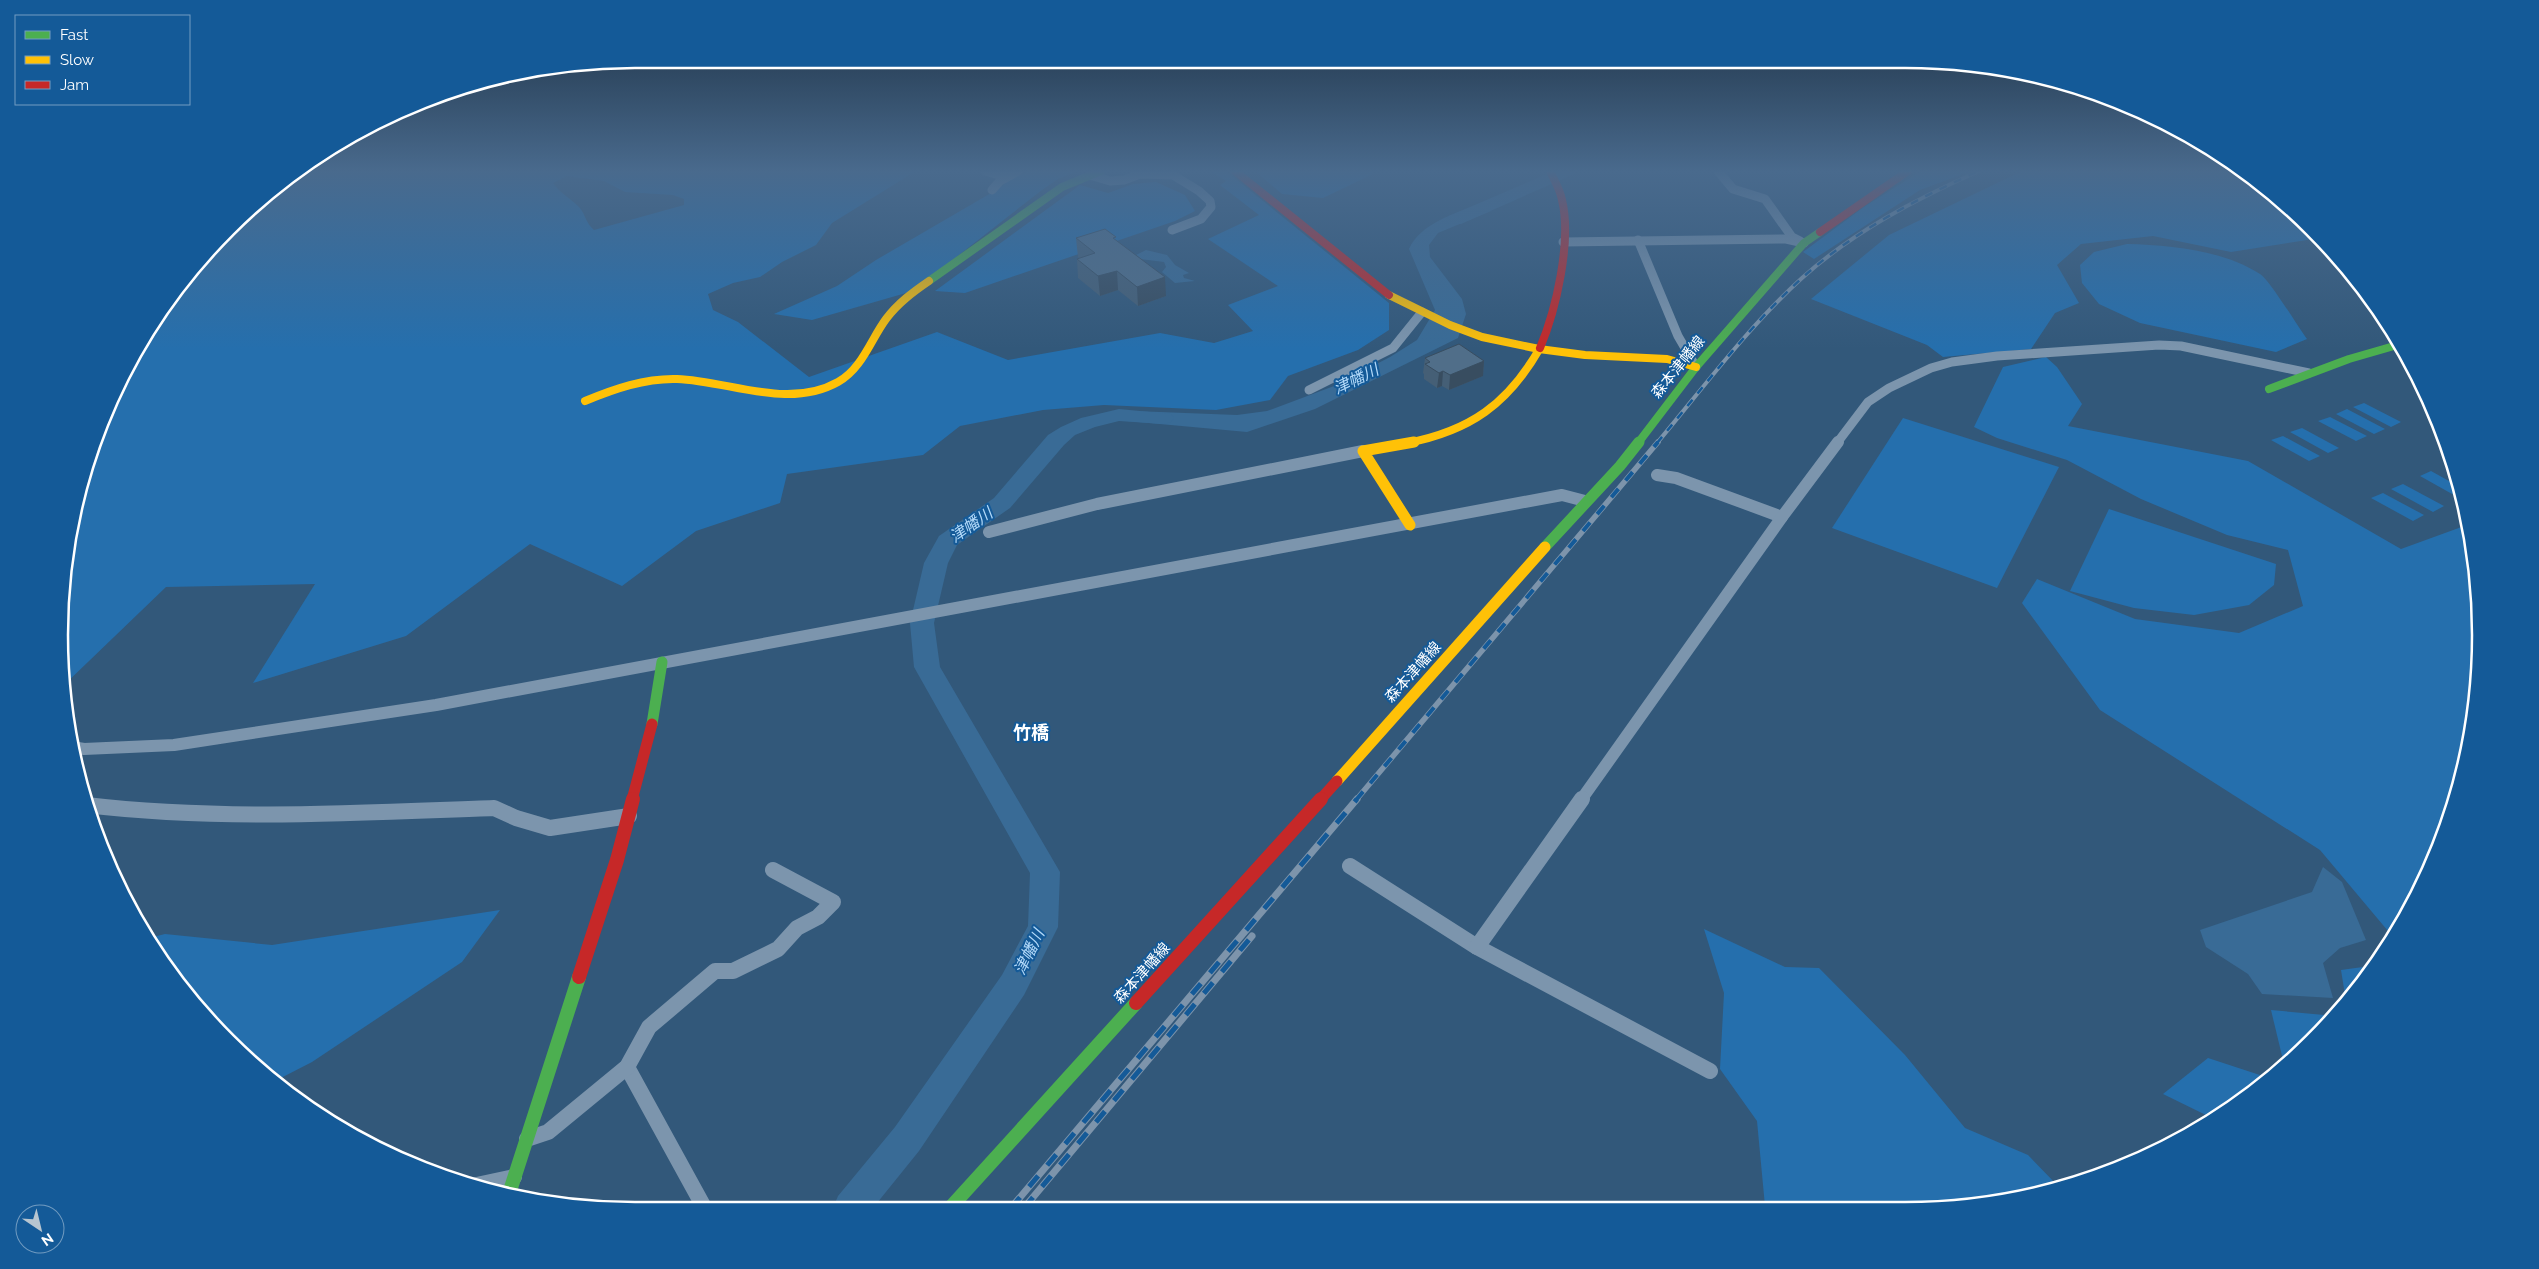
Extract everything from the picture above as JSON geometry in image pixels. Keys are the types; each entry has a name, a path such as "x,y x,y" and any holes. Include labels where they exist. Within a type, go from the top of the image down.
{"street":[{"path":"585,401 640,382 662,379 681,379 766,394 795,393 828,386 845,378 856,367 886,318 909,296 1001,230"},
{"path":"1308,230 1393,298 1482,337 1539,349 1585,355 1667,359 1696,367"},
{"path":"989,532 1096,504 1448,433 1466,425 1488,411 1529,369 1539,349 1554,303 1563,230"},
{"path":"1788,230 1792,236 1804,243"},
{"name":"森本津幡線","path":"955,1202 1304,818 1585,501 1620,466 1696,367 1804,243 1822,230"},
{"path":"1638,240 1678,336 1696,367"},
{"path":"1563,242 1786,240 1804,243"},
{"path":"1310,390 1393,348 1422,312"},
{"path":"1477,947 1782,517 1868,402 1904,378 1953,361 1995,355 2159,345 2181,346 2309,373"},
{"path":"2269,389 2309,373 2393,346"},
{"path":"1363,451 1410,525"},
{"path":"1657,475 1676,478 1782,517"},
{"path":"79,748 174,745 436,705 1410,525 1562,495 1585,501"},
{"path":"511,1188 617,860 650,737 662,662"},
{"path":"95,806 205,816 494,808 516,818 550,828 629,816"},
{"path":"1350,866 1477,947 1710,1071"},
{"path":"527,1139 548,1132 627,1067 649,1027 715,971 733,971 778,949 797,928 818,917 833,902 773,870"},
{"path":"627,1067 701,1202"},
{"path":"488,1182 502,1178 514,1178"}],"shaded area":[{"path":"238,230 827,230 816,245 782,262 760,277 733,283 708,294 713,310 738,322 809,377 937,332 1008,360 1160,333 1214,343 1253,331 1228,305 1278,286 1208,239 1227,230 1299,230 1389,303 1389,330 1358,350 1288,376 1270,400 1216,410 1104,405 1043,410 960,426 923,455 787,474 780,503 696,531 622,586 530,544 406,636 253,683 315,584 166,587 70,680 68,634 72,560 78,524 98,452 126,384 143,351 163,319 208,261"},
{"path":"927,230 991,230 913,291 812,320 774,314 837,286 876,260"},
{"path":"1018,230 1148,230 965,293 935,291"},
{"path":"1833,230 1858,230 1814,259 1803,252"},
{"path":"1899,230 2301,230 2310,240 2231,252 2153,236 2081,244 2057,265 2079,303 2055,313 2031,349 1943,357 1927,345 1811,299 1889,235"},
{"path":"2127,244 2195,250 2230,259 2245,266 2264,278 2307,339 2276,352 2140,323 2099,304 2082,283 2080,265 2094,252"},
{"path":"2046,357 2057,367 2082,404 2068,426 2248,461 2401,549 2462,527 2467,560 2472,634 2467,709 2461,745 2441,817 2428,851 2413,885 2388,931 2320,850 2100,710 2022,603 2037,579 2135,619 2239,633 2303,606 2288,550 2227,535 2141,499 2067,460 1997,438 1974,427 2003,367"},
{"path":"2364,403 2401,422 2391,427 2353,407"},
{"path":"2347,409 2385,429 2374,434 2336,414"},
{"path":"2330,417 2367,436 2356,441 2318,421"},
{"path":"1903,418 2059,467 1997,588 1832,528"},
{"path":"2302,428 2339,448 2328,453 2290,432"},
{"path":"2283,436 2320,456 2309,461 2271,440"},
{"path":"2431,471 2450,482 2454,495 2420,476"},
{"path":"2403,484 2444,506 2433,512 2391,489"},
{"path":"2383,493 2424,515 2413,521 2371,498"},
{"path":"2109,509 2276,564 2274,585 2249,605 2194,615 2134,608 2070,591"},
{"path":"500,910 462,962 312,1062 281,1078 261,1061 208,1008 185,980 155,937 165,934 272,945"},
{"path":"1704,929 1785,967 1819,968 1905,1055 1965,1128 2028,1155 2053,1181 2015,1191 1979,1197 1942,1200 1904,1202 1765,1202 1757,1121 1720,1069 1724,993"},
{"path":"2364,967 2344,992 2341,970"},
{"path":"2271,1010 2324,1015 2305,1035 2282,1057"},
{"path":"2208,1058 2261,1075 2206,1115 2163,1094"}],"water":[{"path":"1424,230 1445,230 1438,233 1429,245 1430,257 1462,299 1466,314 1458,338 1315,409 1247,432 1127,421 1134,411 1237,415 1267,411 1334,386 1390,357 1417,340 1435,310 1409,249"},
{"path":"1146,250 1167,255 1175,265 1189,273 1183,275 1184,278 1195,281 1175,283 1162,272 1166,267 1164,262 1140,259 1134,256"},
{"path":"2323,867 2342,882 2366,940 2340,948 2323,963 2333,998 2262,994 2248,974 2206,947 2200,930 2312,892"}],"building":[{"path":"1107,230 1116,237 1113,238 1165,277 1137,287 1117,271 1098,276 1077,259 1095,253 1076,238"},
{"path":"1459,344 1484,361 1450,375 1443,371 1439,373 1425,364 1430,362 1425,358"}],"waterway":[{"name":"津幡川","path":"856,1202 907,1139 1013,985 1043,927 1045,872 927,667 922,623 936,563 947,541 1002,503 1056,440 1068,431 1088,422 1119,415 1164,418"}],"railway":[{"path":"1657,443 1726,358 1782,297 1822,261 1865,230"},
{"path":"1356,800 1658,442"},
{"path":"1016,1202 1357,799"},
{"path":"1029,1202 1252,936"}],"traffic: fast":[{"path":"929,281 1001,230"},
{"path":"1545,547 1620,466 1696,367 1804,243 1820,232"},
{"path":"2269,389 2349,359 2393,346"},
{"path":"652,724 662,662"},
{"path":"511,1188 579,977"},
{"path":"955,1202 1136,1003"}],"traffic: slow":[{"path":"585,401 630,385 665,379 697,381 779,394 819,390 838,382 846,376 860,361 880,327 891,313 906,298 929,281"},
{"path":"1389,295 1450,325 1482,337 1539,349 1585,355 1667,359 1696,367"},
{"path":"1410,525 1363,451 1439,436 1463,427 1477,419 1490,410 1513,387 1524,374 1540,348"},
{"path":"1337,781 1545,547"}],"traffic: jam":[{"path":"1309,230 1389,295"},
{"path":"1540,348 1546,334 1556,297 1560,277 1564,230"},
{"path":"579,977 617,860 652,724"},
{"path":"1136,1003 1337,781"}],"district":[{"name":"竹橋","path":"1031,732"}]}
